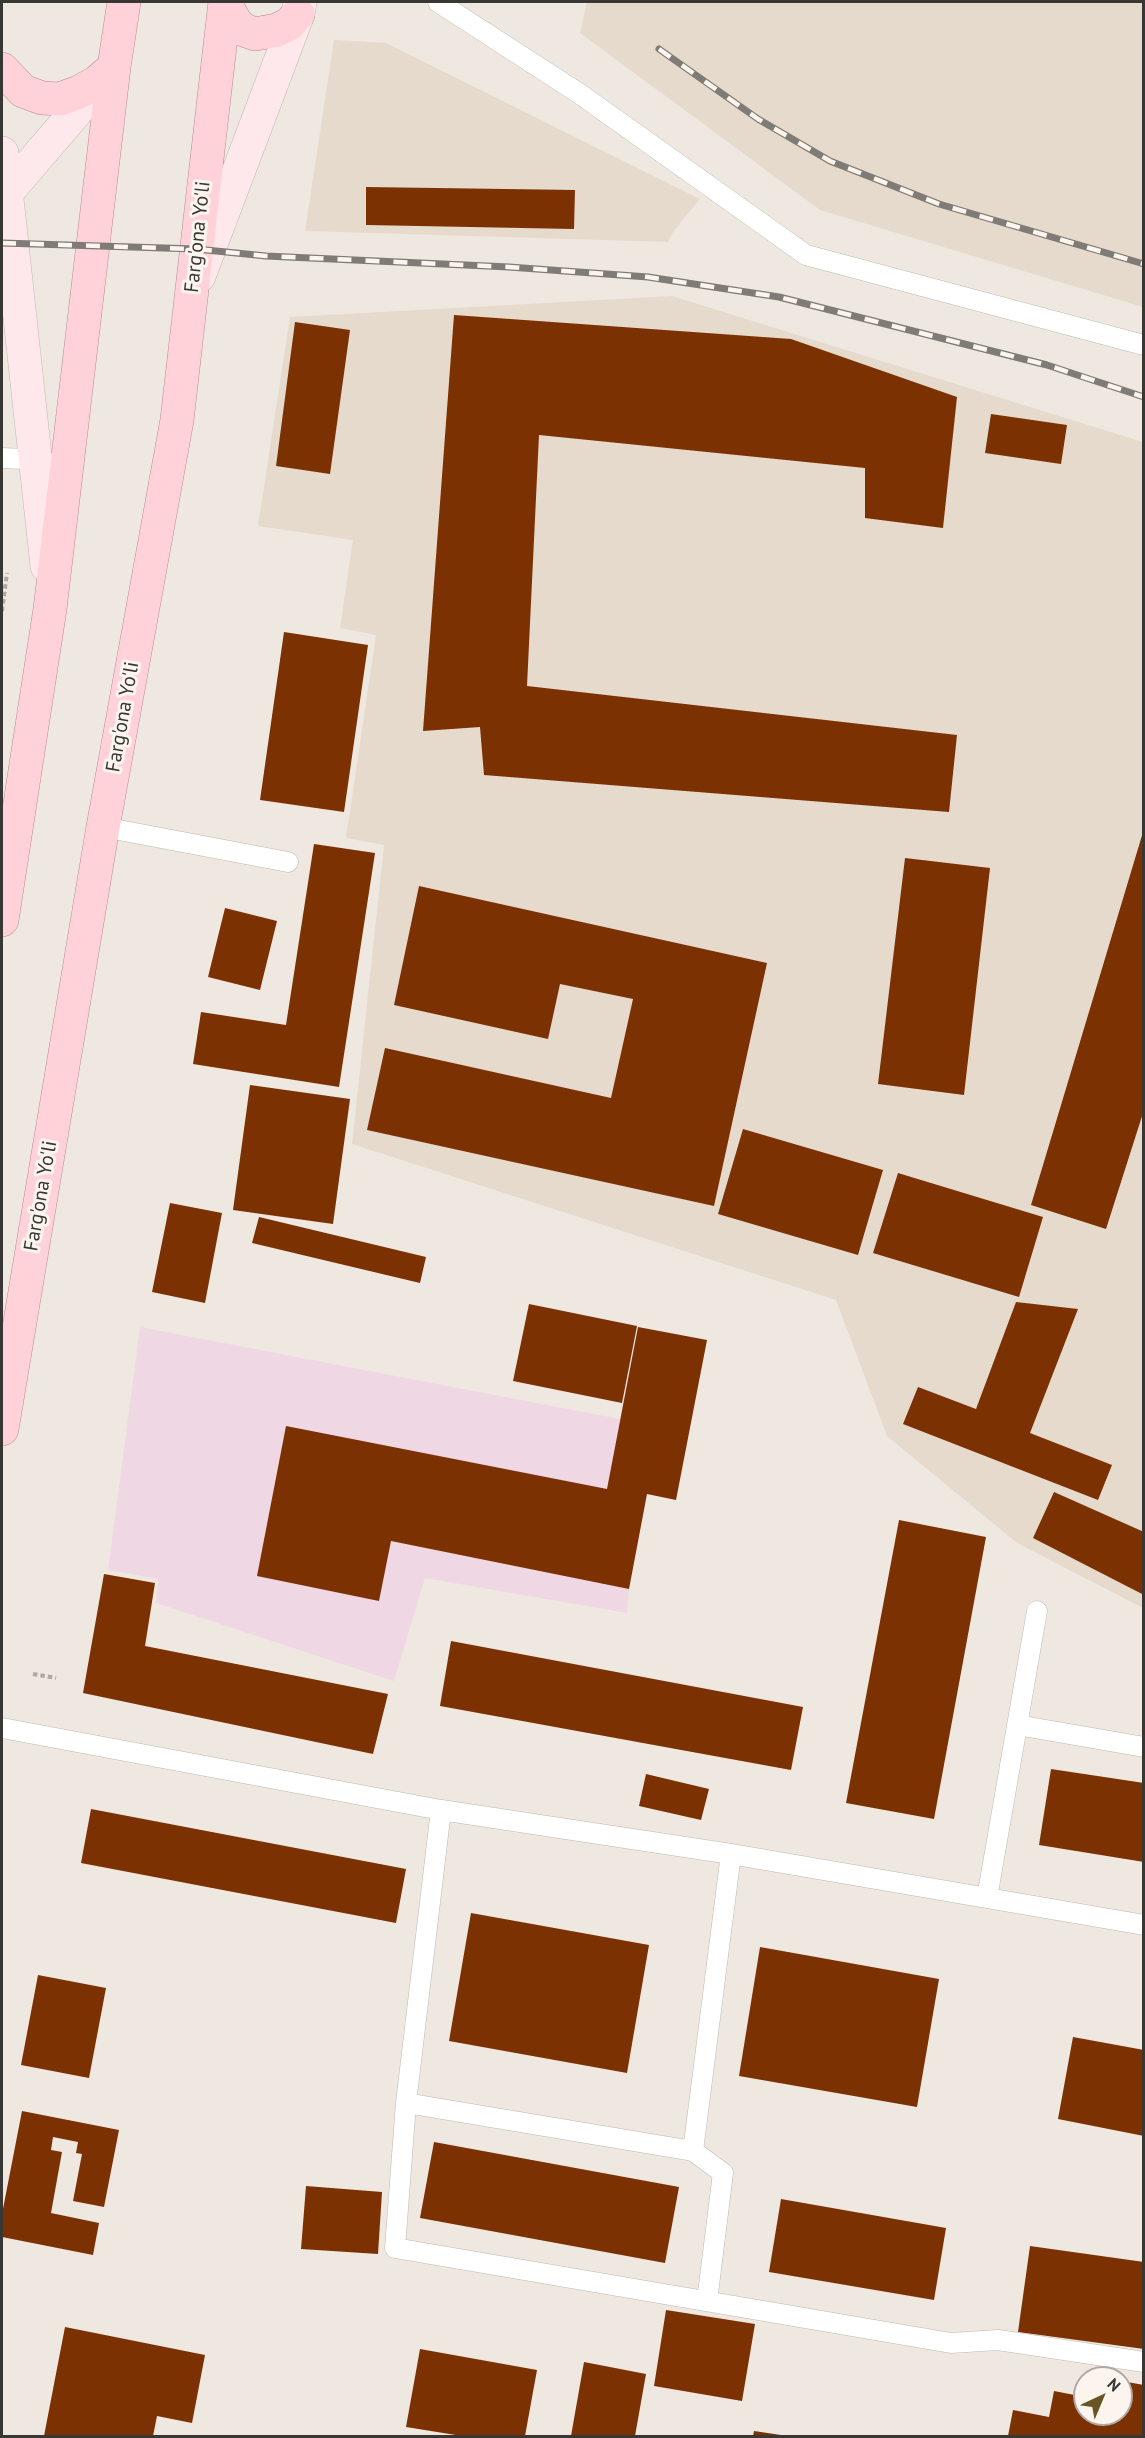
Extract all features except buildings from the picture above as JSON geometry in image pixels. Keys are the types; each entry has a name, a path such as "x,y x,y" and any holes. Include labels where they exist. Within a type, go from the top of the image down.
{"main road":[{"path":"2,920 50,609 52,460 124,2"},
{"path":"225,2 236,23 255,34 277,30 289,24 299,8"},
{"name":"Farg'ona Yo'li","path":"2,1429 103,827 177,420 225,2"},
{"path":"2,69 23,91 42,98 60,99 97,82 114,67"}],"street":[{"path":"192,295 299,8"},
{"path":"3,196 114,67"},
{"path":"2,153 10,325 52,460"}],"lane":[{"path":"438,2 580,94 806,255 1143,345"},
{"path":"2,458 52,460"},
{"path":"103,827 288,862"},
{"path":"987,1898 1037,1611"},
{"path":"1017,1725 1143,1746"},
{"path":"2,1728 441,1809 731,1854 1143,1925"},
{"path":"441,1809 406,2103 395,2248 951,2343 998,2340 1143,2362"},
{"path":"693,2151 731,1854"},
{"path":"406,2103 693,2151 723,2174 707,2301"}],"path":[{"path":"33,1674 56,1678"}],"shaded area":[{"path":"587,2 1143,2 1143,307 820,210 580,33"},
{"path":"334,40 386,43 700,199 673,232 668,242 305,231"},
{"path":"672,296 1143,442 1143,1608 1017,1543 887,1436 836,1300 352,1144 384,845 346,838 376,635 340,628 353,540 258,526 290,317"},
{"path":"140,1327 620,1419 638,1327 707,1340 676,1500 647,1494 629,1589 627,1613 425,1578 394,1681 156,1603 158,1579 108,1570"}],"railway":[{"path":"659,49 758,119 830,161 939,204 1144,264"},
{"path":"2,243 196,249 266,256 509,267 648,277 779,297 1047,365 1144,397"}]}
